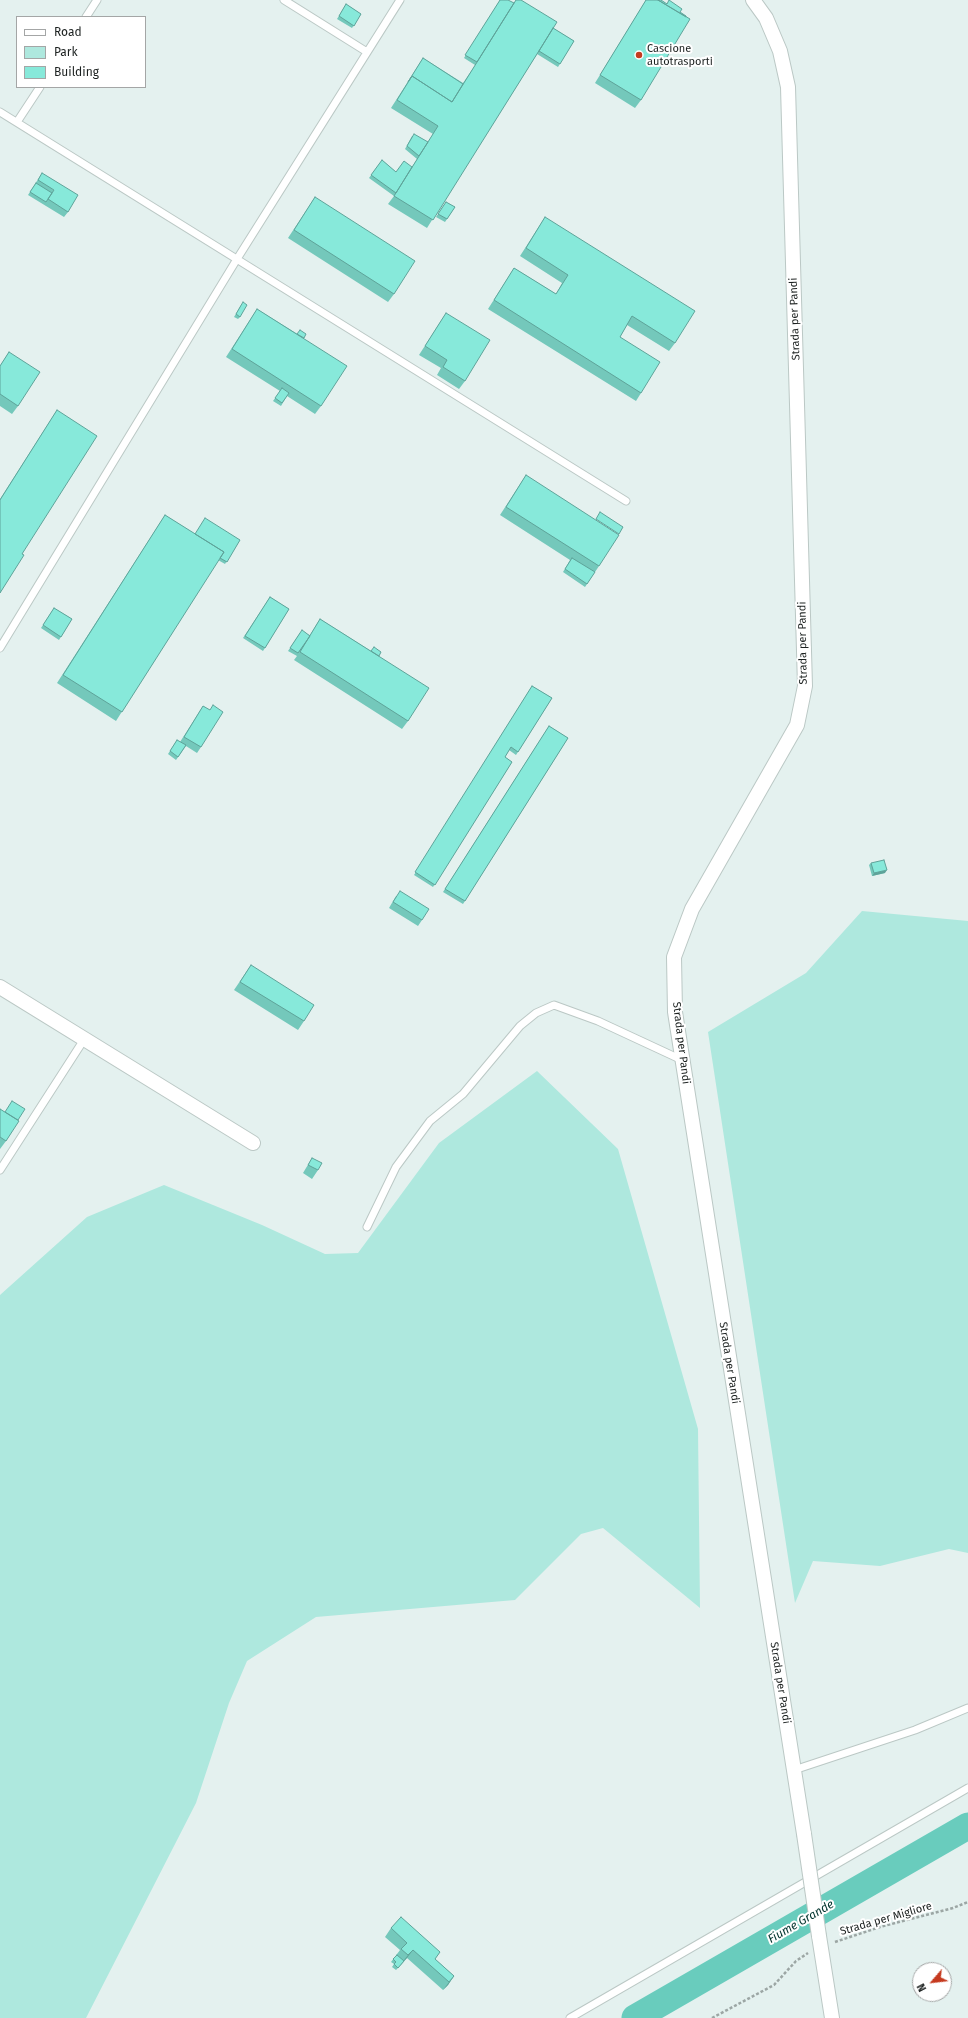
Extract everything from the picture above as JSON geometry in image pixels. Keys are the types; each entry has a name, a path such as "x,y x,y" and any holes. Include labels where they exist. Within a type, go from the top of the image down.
{"street":[{"name":"Strada per Pandi","path":"753,0 766,18 780,51 788,87 805,686 798,725 692,909 674,957 675,1012 712,1256 804,1834 816,1945 830,1998 832,2018"},
{"path":"0,987 85,1038 253,1143"},
{"path":"830,1998 838,2018"}],"lane":[{"path":"87,16 97,0"},
{"path":"284,0 367,52"},
{"path":"0,648 238,259 400,0"},
{"path":"17,122 39,88"},
{"path":"0,112 626,501"},
{"path":"367,1227 396,1167 430,1121 463,1094 520,1026 536,1013 554,1005 598,1021 682,1060"},
{"path":"0,1170 85,1038"},
{"path":"794,1770 915,1730 968,1708"},
{"path":"570,2018 968,1788"}],"path":[{"name":"Strada per Migliore","path":"712,2018 774,1985 796,1961 816,1945 953,1908 968,1902"}],"green space":[{"path":"862,911 968,921 968,1553 949,1549 880,1566 813,1561 795,1603 708,1032 806,973"},
{"path":"537,1071 618,1149 698,1429 700,1608 603,1528 581,1534 515,1600 316,1617 247,1661 229,1703 196,1803 86,2018 0,2018 0,1295 87,1217 164,1185 262,1225 325,1254 358,1253 439,1143"}],"building":[{"path":"500,0 508,0 514,3 477,62 465,55"},
{"path":"516,0 521,0 557,22 433,220 394,196 438,126 397,100 412,76 452,102"},
{"name":"Cascione autotrasporti","path":"646,0 658,0 690,19 641,100 600,75"},
{"path":"658,0 661,0 667,4 669,0 682,9 680,12 686,17"},
{"path":"346,4 361,14 354,26 339,16"},
{"path":"553,28 574,41 560,64 539,51"},
{"path":"423,58 463,84 452,102 412,76 408,82"},
{"path":"414,134 428,142 419,156 407,146"},
{"path":"382,160 396,172 404,161 412,167 396,193 371,175"},
{"path":"42,173 78,195 68,212 48,199 54,190 38,180"},
{"path":"36,183 52,193 46,202 30,192"},
{"path":"315,197 415,261 394,294 294,230"},
{"path":"446,202 455,207 447,219 438,214"},
{"path":"545,217 695,311 675,343 632,316 620,337 660,362 641,393 494,300 514,268 556,294 568,275 526,248"},
{"path":"243,302 247,305 240,317 236,314"},
{"path":"257,309 347,366 321,406 232,349"},
{"path":"446,313 490,340 465,381 443,367 447,360 425,346"},
{"path":"300,330 306,334 304,338 297,334"},
{"path":"9,352 40,372 18,406 0,394 0,366"},
{"path":"282,388 289,393 282,403 275,398"},
{"path":"57,410 97,436 22,554 24,555 0,593 0,500"},
{"path":"526,475 619,535 599,566 506,507"},
{"path":"600,512 623,527 619,534 596,519"},
{"path":"165,515 224,552 122,712 63,675"},
{"path":"205,518 240,540 227,562 220,558 224,552 195,534"},
{"path":"572,558 595,572 587,584 565,569"},
{"path":"270,597 289,609 265,648 245,636"},
{"path":"54,608 72,619 61,637 43,625"},
{"path":"320,619 429,688 408,721 300,652"},
{"path":"302,630 310,636 298,653 290,648"},
{"path":"374,647 381,652 379,656 371,651"},
{"path":"532,686 552,698 518,752 511,747 505,757 512,762 435,885 415,872"},
{"path":"213,705 223,712 201,747 184,737 203,706 210,710"},
{"path":"549,726 568,738 465,901 445,889"},
{"path":"177,740 186,745 178,757 170,751"},
{"path":"884,860 887,870 874,873 871,863"},
{"path":"400,891 429,909 422,920 393,902"},
{"path":"251,965 314,1005 304,1021 240,982"},
{"path":"12,1101 25,1109 18,1120 5,1112"},
{"path":"0,1109 19,1121 6,1141 0,1137"},
{"path":"312,1158 322,1163 318,1170 308,1165"},
{"path":"401,1917 440,1952 435,1959 454,1976 449,1982 413,1950 408,1955 401,1949 407,1943 391,1928"},
{"path":"397,1955 404,1961 398,1968 394,1964 396,1962 393,1959"}],"waterway":[{"name":"Fiume Grande","path":"635,2018 968,1826"}],"place":[{"name":"Cascione autotrasporti","path":"639,55"}]}
